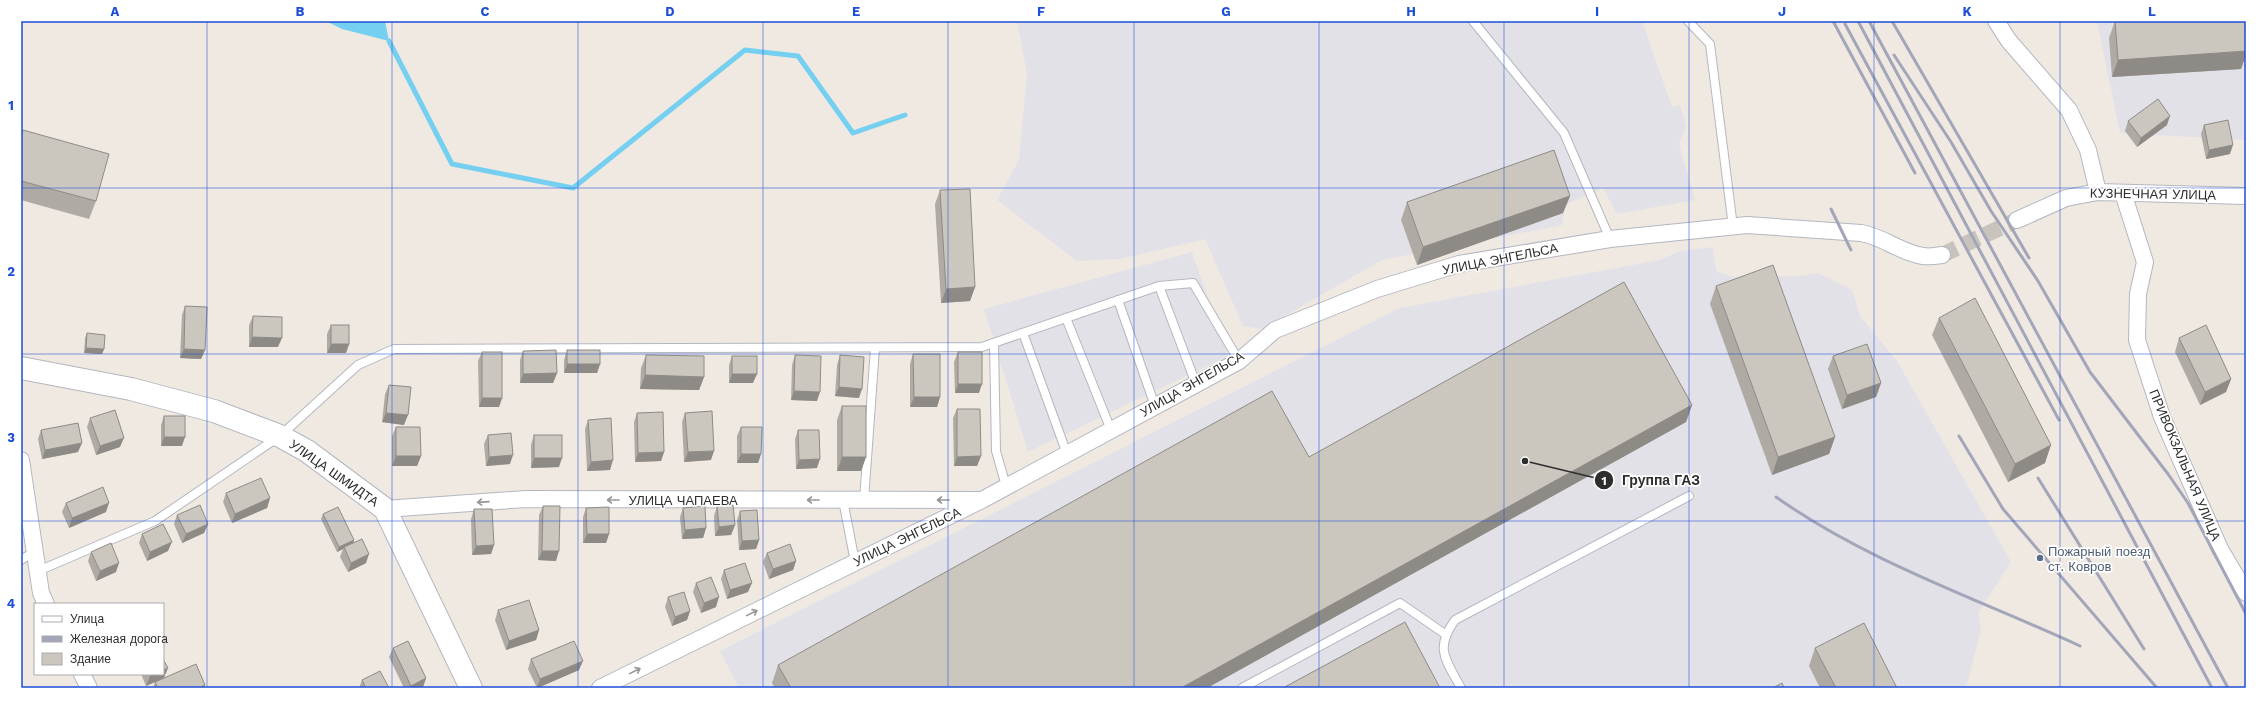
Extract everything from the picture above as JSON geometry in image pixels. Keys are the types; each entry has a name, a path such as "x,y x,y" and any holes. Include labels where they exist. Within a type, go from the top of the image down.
{"main road":[{"name":"УЛИЦА ШМИДТА","path":"21,368 131,390 214,411 280,436 308,451 385,509 471,688"}],"street":[{"path":"1996,21 2009,41 2069,110 2088,150 2098,192"},
{"name":"КУЗНЕЧНАЯ УЛИЦА","path":"2017,220 2066,198 2098,192 2246,196"},
{"name":"ПРИВОКЗАЛЬНАЯ УЛИЦА","path":"2123,193 2145,262 2138,294 2137,340 2162,417 2220,549 2246,593"},
{"name":"УЛИЦА ЭНГЕЛЬСА","path":"600,688 982,500 1239,361 1275,330 1377,289 1459,264 1610,239 1747,225 1874,235 1915,255 1925,257 1942,255"},
{"path":"21,460 41,593 46,603"},
{"name":"УЛИЦА ЧАПАЕВА","path":"385,509 526,500 982,500"},
{"path":"82,675 89,688"}],"lane":[{"path":"1473,21 1564,133 1610,239"},
{"path":"1688,21 1710,44 1733,227"},
{"path":"38,571 155,521 280,436 358,365 394,350 982,347 1159,286 1193,283 1239,361"},
{"path":"1159,286 1196,384"},
{"path":"1118,300 1155,406"},
{"path":"1066,318 1111,430"},
{"path":"1023,333 1067,454"},
{"path":"994,343 996,451 1006,486"},
{"path":"864,500 875,348"},
{"path":"1461,688 1443,654 1444,634 1455,620 1689,496"},
{"path":"843,500 855,562"},
{"path":"21,560 35,551"},
{"path":"1242,688 1400,603 1444,634"}],"shaded area":[{"path":"1017,21 1642,21 1672,107 1680,105 1686,126 1679,144 1695,200 1617,214 1603,188 1565,205 1562,225 1382,260 1262,329 1243,326 1205,239 1120,259 1077,261 997,200 1019,160 1027,73"},
{"path":"2097,21 2246,21 2246,140 2120,133"},
{"path":"1713,247 1716,271 1733,277 1801,276 1818,273 1852,290 1860,316 1897,361 2011,562 1978,613 1981,629 1966,688 739,688 720,651 1400,308 1660,260 1680,251"},
{"path":"1192,252 1228,356 1028,452 984,309"}],"water":[{"path":"326,21 385,21 389,41 342,29"}],"building":[{"path":"2115,21 2245,21 2246,51 2118,60"},
{"path":"2158,99 2170,116 2141,138 2128,121"},
{"path":"2228,120 2233,145 2209,150 2204,125"},
{"path":"23,130 109,154 96,201 21,181 21,137"},
{"path":"1554,150 1570,196 1423,247 1407,202"},
{"path":"970,189 975,287 946,289 940,190"},
{"path":"1773,265 1835,437 1778,457 1716,286"},
{"path":"1624,282 1692,405 1181,688 791,688 778,665 1272,391 1309,457"},
{"path":"1975,298 2051,445 2015,464 1939,318"},
{"path":"185,306 207,307 205,350 184,349"},
{"path":"253,316 282,317 282,338 252,337"},
{"path":"331,325 349,325 349,344 331,344"},
{"path":"2206,325 2231,379 2205,392 2179,338"},
{"path":"87,333 105,335 104,349 86,348"},
{"path":"1867,344 1881,383 1847,395 1833,356"},
{"path":"556,350 557,373 523,374 523,351"},
{"path":"567,350 600,350 600,364 567,364"},
{"path":"482,352 502,352 502,398 482,398"},
{"path":"958,352 982,352 982,384 958,384"},
{"path":"913,354 940,354 940,397 914,397"},
{"path":"646,355 704,356 704,377 645,375"},
{"path":"795,355 821,356 820,392 794,391"},
{"path":"840,355 864,357 862,389 839,387"},
{"path":"732,356 757,356 757,374 732,374"},
{"path":"389,385 411,387 408,415 386,413"},
{"path":"842,406 866,406 866,457 842,457"},
{"path":"957,409 980,409 981,456 957,457"},
{"path":"115,410 124,438 100,446 90,418"},
{"path":"712,411 714,451 688,452 685,413"},
{"path":"663,412 664,452 638,453 637,413"},
{"path":"164,416 185,416 185,437 164,437"},
{"path":"611,418 613,460 591,462 588,420"},
{"path":"78,423 82,443 45,450 41,430"},
{"path":"396,427 420,427 421,456 396,456"},
{"path":"741,427 762,427 761,454 741,454"},
{"path":"798,430 819,430 820,459 799,460"},
{"path":"511,433 513,455 489,457 488,435"},
{"path":"534,435 562,435 562,458 534,458"},
{"path":"261,478 270,498 235,514 226,493"},
{"path":"103,487 109,503 72,518 66,503"},
{"path":"200,505 208,524 186,534 177,515"},
{"path":"733,505 735,525 719,527 717,506"},
{"path":"543,506 560,506 559,551 542,551"},
{"path":"705,506 706,528 685,530 683,508"},
{"path":"338,507 354,540 339,547 323,514"},
{"path":"609,507 609,534 587,534 586,508"},
{"path":"474,509 492,509 494,545 476,546"},
{"path":"757,510 759,540 742,541 740,511"},
{"path":"163,524 172,542 150,552 142,534"},
{"path":"362,539 369,554 351,563 344,547"},
{"path":"111,543 119,563 100,571 91,552"},
{"path":"790,544 796,561 773,569 767,553"},
{"path":"745,563 752,583 730,590 724,570"},
{"path":"711,577 719,597 704,603 696,583"},
{"path":"684,592 690,611 675,617 668,597"},
{"path":"529,600 539,630 509,641 498,610"},
{"path":"1405,622 1440,688 1283,688"},
{"path":"1864,623 1897,688 1836,688 1815,648"},
{"path":"408,641 426,678 411,686 393,648"},
{"path":"574,641 583,661 540,679 531,659"},
{"path":"164,661 168,668 164,670"},
{"path":"196,664 205,685 199,688 158,688 155,682"},
{"path":"380,671 389,688 366,688 362,680"},
{"path":"1782,683 1784,688 1773,688"}],"waterway":[{"path":"389,41 452,164 573,188 745,50 798,56 853,133 905,115"}],"tunnel":[{"path":"1942,255 2017,220"}],"railway":[{"path":"1833,21 1915,173"},
{"path":"1858,21 2212,688"},
{"path":"1869,21 2228,688"},
{"path":"1892,21 2029,258"},
{"path":"1845,24 2059,420"},
{"path":"1894,55 1951,142 1991,211 2038,281 2090,372 2168,474 2188,503 2246,614"},
{"path":"1831,209 1851,250"},
{"path":"1959,436 2003,509 2157,688"},
{"path":"2038,478 2144,649"},
{"path":"1776,497 1811,520 1886,560 2080,646"}],"place":[{"name":"Группа ГАЗ","path":"1525,461"},
{"name":"Пожарный поезд ст. Ковров","path":"2040,558"}]}
